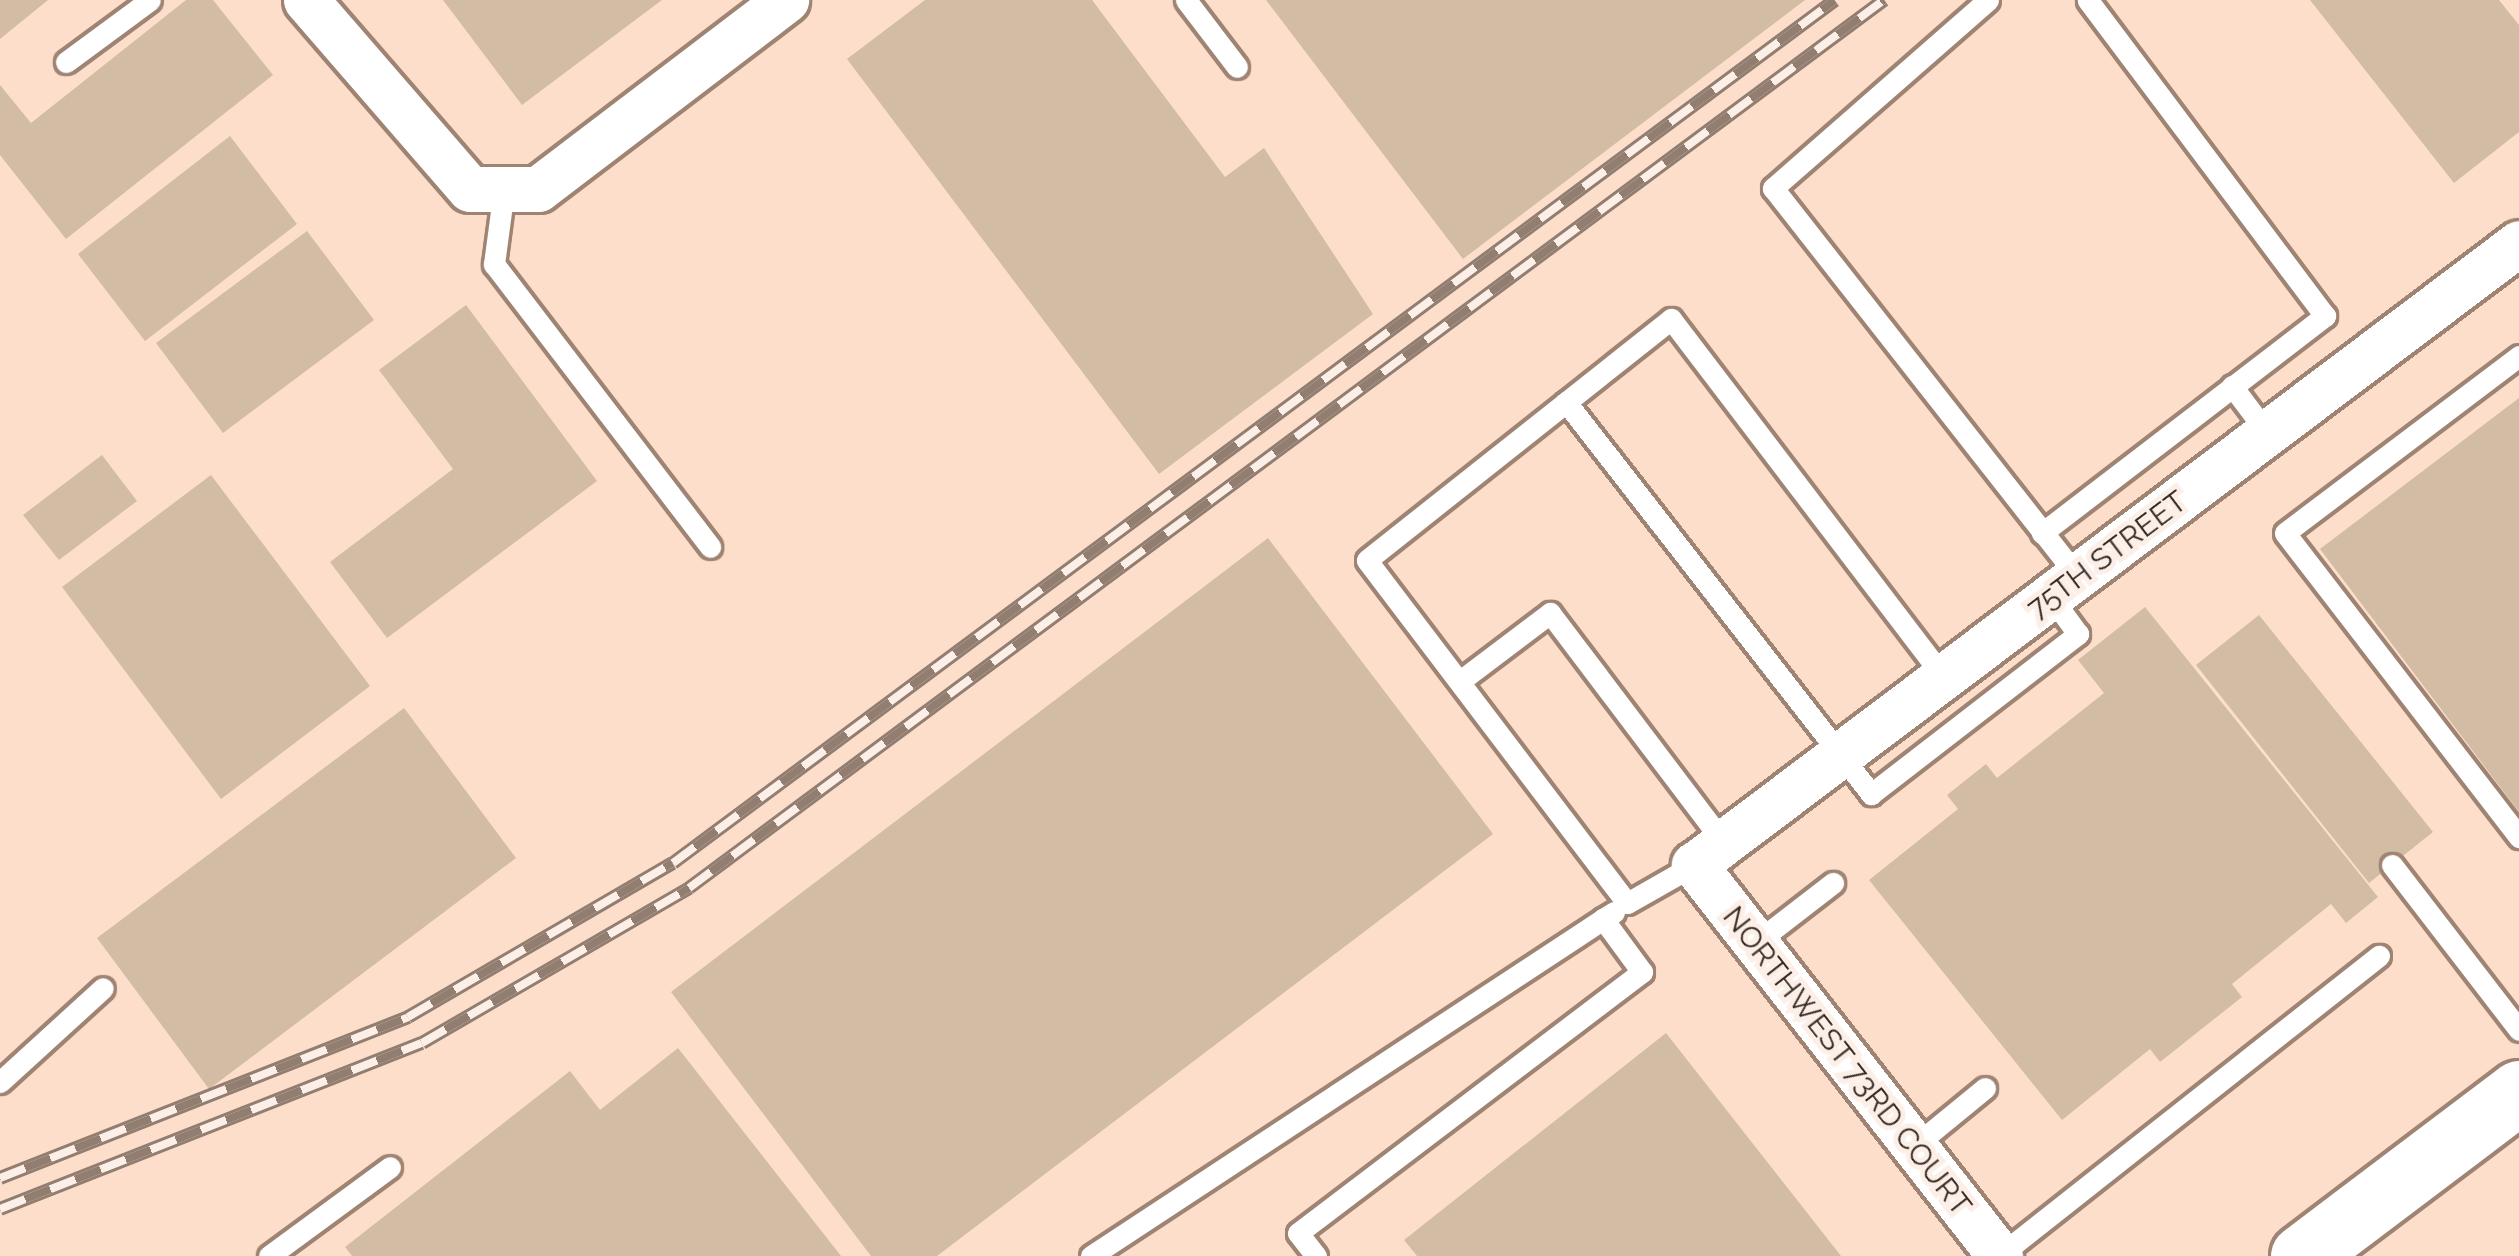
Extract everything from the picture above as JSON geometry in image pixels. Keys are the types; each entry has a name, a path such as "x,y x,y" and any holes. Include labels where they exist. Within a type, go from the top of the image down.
{"street":[{"path":"306,0 470,189 538,189 786,0"},
{"name":"75TH STREET","path":"1709,854 2519,243"},
{"name":"NORTHWEST 73RD COURT","path":"1709,854 1754,944 2000,1256"},
{"path":"2302,1256 2519,1092"}],"lane":[{"path":"65,62 150,0"},
{"path":"1186,0 1237,67"},
{"path":"1565,402 1871,794 2078,634 2042,533 1773,188 1988,0"},
{"path":"2042,533 2325,316 2088,0"},
{"path":"505,189 494,264 710,547"},
{"path":"1627,903 1367,560 1672,319 1943,676"},
{"path":"2519,356 2285,533 2519,837"},
{"path":"2232,386 2268,434"},
{"path":"1091,1256 1627,903 1709,854 1550,613 1460,681"},
{"path":"2392,865 2519,1030"},
{"path":"1754,944 1833,883"},
{"path":"1316,1256 1298,1233 1642,972 1603,919"},
{"path":"2000,1256 2379,956"},
{"path":"0,1082 103,988"},
{"path":"1913,1148 1985,1088"},
{"path":"269,1256 390,1167"}],"building":[{"path":"0,0 48,0 0,39"},
{"path":"186,0 213,0 273,75 66,239 0,155 0,85 31,123"},
{"path":"443,0 662,0 522,105"},
{"path":"925,0 1092,0 1225,177 1264,148 1373,314 1159,474 847,59"},
{"path":"1266,0 1805,0 1463,259"},
{"path":"2310,0 2499,0 2519,25 2519,132 2454,183"},
{"path":"230,136 297,224 145,341 78,254"},
{"path":"307,231 374,320 223,433 156,343"},
{"path":"466,305 597,481 387,638 330,562 453,469 379,370"},
{"path":"2519,398 2519,812 2320,549"},
{"path":"102,455 137,501 59,560 23,515"},
{"path":"211,475 370,686 221,799 62,587"},
{"path":"1268,538 1493,834 937,1256 871,1256 671,992"},
{"path":"2145,607 2378,897 2346,923 2331,904 2232,984 2242,997 2160,1062 2150,1049 2062,1120 1869,880 1958,809 1947,795 1986,764 1997,778 2104,693 2078,660"},
{"path":"2259,615 2433,832 2369,883 2196,665"},
{"path":"404,708 516,858 209,1089 97,938"},
{"path":"1666,1033 1841,1256 1417,1256 1404,1240"},
{"path":"678,1048 841,1256 352,1256 345,1247 570,1071 600,1110"}],"railway":[{"path":"0,1178 408,1017 673,863 1835,0"},
{"path":"0,1209 422,1043 689,888 1884,0"}]}
